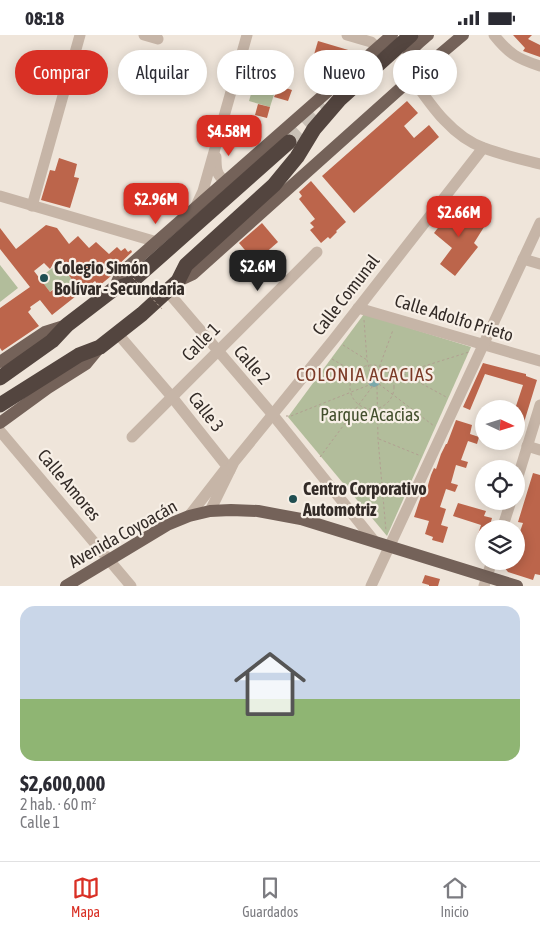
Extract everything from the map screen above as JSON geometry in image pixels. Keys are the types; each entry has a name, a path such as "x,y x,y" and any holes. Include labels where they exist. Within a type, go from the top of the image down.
{"highway":[{"path":"0,405 79,355 100,347 172,286 186,265 274,185 296,157 314,129 338,100 411,35"},
{"path":"0,378 52,341 67,325 114,289 129,284 289,142"}],"main road":[{"path":"114,289 121,273 392,35"},
{"path":"411,50 428,35"},
{"path":"445,50 463,35"},
{"path":"172,286 193,273 393,95"},
{"path":"0,362 45,332 67,325"},
{"path":"0,423 48,388 86,364 100,347"},
{"name":"Avenida Coyoacán","path":"66,586 167,525 189,516 210,511 278,513 375,542 486,581 517,586"}],"street":[{"path":"32,206 80,35"},
{"path":"144,35 158,39"},
{"path":"194,210 203,191 247,35"},
{"path":"347,35 371,42 377,48"},
{"path":"494,35 512,55 523,61 540,66"},
{"path":"425,95 443,119 458,133 483,148 540,164"},
{"path":"217,143 216,170 222,179 226,181"},
{"name":"Calle Comunal","path":"210,511 231,466 334,339 483,148"},
{"path":"0,197 157,242"},
{"path":"371,586 540,223"},
{"name":"Calle 1","path":"132,437 317,252"},
{"path":"523,259 540,264"},
{"name":"Calle 2","path":"172,286 217,351 273,415 375,542"},
{"name":"Calle Adolfo Prieto","path":"358,308 540,361"},
{"name":"Calle 3","path":"118,333 231,466"},
{"path":"523,460 540,405"},
{"name":"Calle Amores","path":"0,431 131,586"},
{"path":"527,447 540,450"},
{"path":"189,516 231,466"}],"path":[{"path":"123,267 162,309"},
{"path":"358,308 365,321 367,360 371,376"},
{"path":"376,376 397,319"},
{"path":"334,339 367,360"},
{"path":"380,380 465,354 483,344"},
{"path":"322,353 368,380"},
{"path":"379,365 392,377 394,383 393,395 389,401 378,408 372,409 359,405 351,393 350,386 354,373 363,366 379,365"},
{"path":"404,373 456,402"},
{"path":"371,376 376,376 380,380"},
{"path":"371,376 368,380 369,385 377,387"},
{"path":"380,380 377,387 378,439 389,547"},
{"path":"379,384 442,431"},
{"path":"273,415 291,417 369,385"},
{"path":"314,466 372,387"},
{"path":"378,439 420,456"}],"green space":[{"path":"251,95 274,95 270,107 249,101"},
{"path":"59,263 74,282 62,292 59,289 55,292 53,289 50,292 39,278"},
{"path":"0,265 18,288 0,302"},
{"name":"Parque Acacias","path":"364,314 471,347 387,536 288,417"}],"water":[{"path":"372,375 376,375 380,381 376,387 372,387 368,383 368,379"}],"building":[{"path":"513,35 532,35 528,39 540,45 540,57 523,51 525,48"},
{"path":"318,41 348,50 315,50"},
{"path":"275,95 290,95 288,101 274,97"},
{"path":"407,101 418,113 404,126 414,138 429,125 439,137 354,213 322,176"},
{"path":"258,104 270,107 267,118 255,115"},
{"path":"59,158 77,164 74,177 79,178 70,208 41,200 50,170 55,171"},
{"path":"311,181 346,222 330,239 328,237 321,243 310,230 314,227 310,223 315,219 299,199 302,196 299,192"},
{"path":"456,204 484,227 474,243 478,247 455,276 440,264 452,248 434,233"},
{"path":"262,223 278,242 255,262 239,243"},
{"name":"Colegio Simón Bolívar - Secundaria","path":"46,225 57,228 69,244 78,236 89,248 96,242 109,254 117,247 121,251 125,248 128,252 131,250 132,252 116,267 111,276 99,286 95,281 52,315 40,300 30,307 31,309 28,312 39,326 2,351 0,348 0,308 30,287 0,249 0,228 16,249","holes":["56,259 74,282 62,292 59,289 55,292 54,289 50,292 34,271 44,263 50,269"]},
{"path":"483,363 526,374 526,376 537,380 525,419 525,400 518,400 523,385 485,374 470,410 463,407"},
{"path":"456,420 472,425 470,434 475,436 475,443 468,441 461,460 468,462 466,468 456,465 451,483 458,485 455,492 446,489 440,507 446,509 441,525 448,527 443,543 432,540 433,537 425,534 429,521 414,517 423,491 426,492 434,468 436,469"},
{"path":"533,473 540,475 540,575 535,574 533,580 506,570 525,570 525,520 519,520 522,510 525,510 525,499"},
{"path":"458,503 475,508 475,510 486,511 484,516 492,518 491,520 475,520 475,523 453,516"},
{"path":"425,575 440,579 438,586 429,586 422,583"}],"tunnel":[{"path":"289,142 327,107"}],"place":[{"name":"Colegio Simón Bolívar - Secundaria","path":"44,278"},
{"name":"Centro Corporativo Automotriz","path":"293,499"}],"district":[{"name":"COLONIA ACACIAS","path":"365,374"}]}
